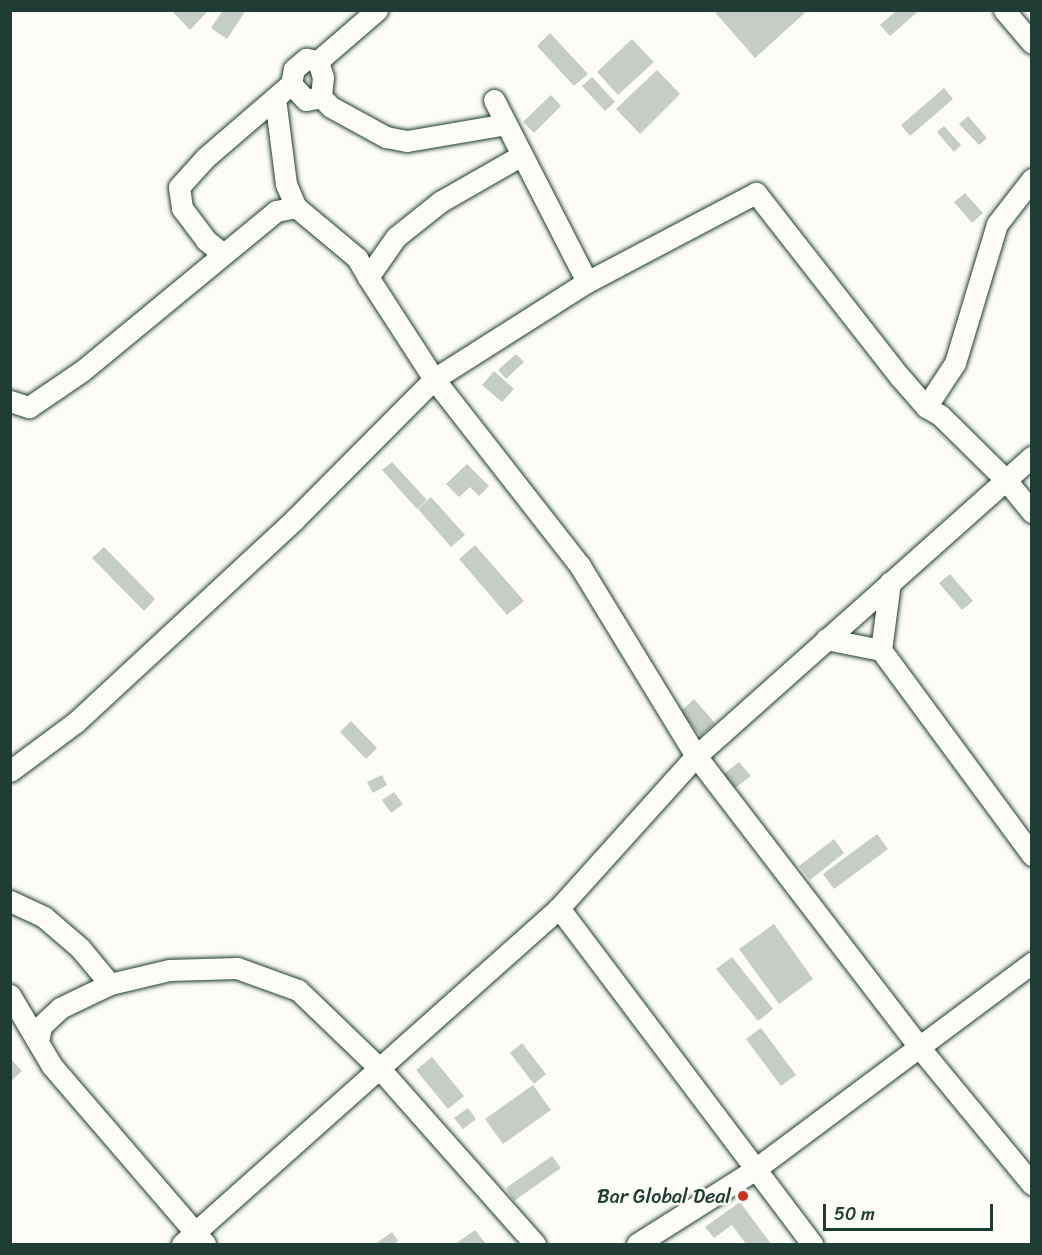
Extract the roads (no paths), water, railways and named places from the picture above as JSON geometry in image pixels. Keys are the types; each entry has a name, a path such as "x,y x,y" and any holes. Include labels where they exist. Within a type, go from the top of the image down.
{"street":[{"path":"318,61 377,10"},
{"path":"1004,10 1032,43"},
{"path":"223,254 206,240 182,208 179,187 212,152 283,91 294,69 306,59 318,61"},
{"path":"318,61 323,77 321,97"},
{"path":"283,91 306,100 321,97"},
{"path":"283,91 286,184 296,207 357,258 434,380 580,566 696,756 919,1047 1032,1184"},
{"path":"321,97 331,107 386,137 407,141 506,124"},
{"path":"494,100 587,282"},
{"path":"368,277 396,237 440,202 522,155"},
{"path":"926,407 955,363 998,224 1032,179"},
{"path":"10,771 76,722 285,528 434,380 587,282 756,193 926,407 940,415 1005,479 1032,512"},
{"path":"10,401 29,406 82,371 276,211 296,207"},
{"path":"10,995 52,1066 194,1241 559,908 696,756 1032,457"},
{"path":"881,650 890,582"},
{"path":"826,639 881,650 1032,855"},
{"path":"10,901 44,917 80,948 110,984"},
{"path":"559,908 812,1245"},
{"path":"637,1245 754,1170 1032,963"},
{"path":"38,1042 41,1026 60,1008 110,984 169,970 237,968 298,990 380,1069 536,1245"}],"place":[{"name":"Bar Global Deal","path":"743,1196"}]}
